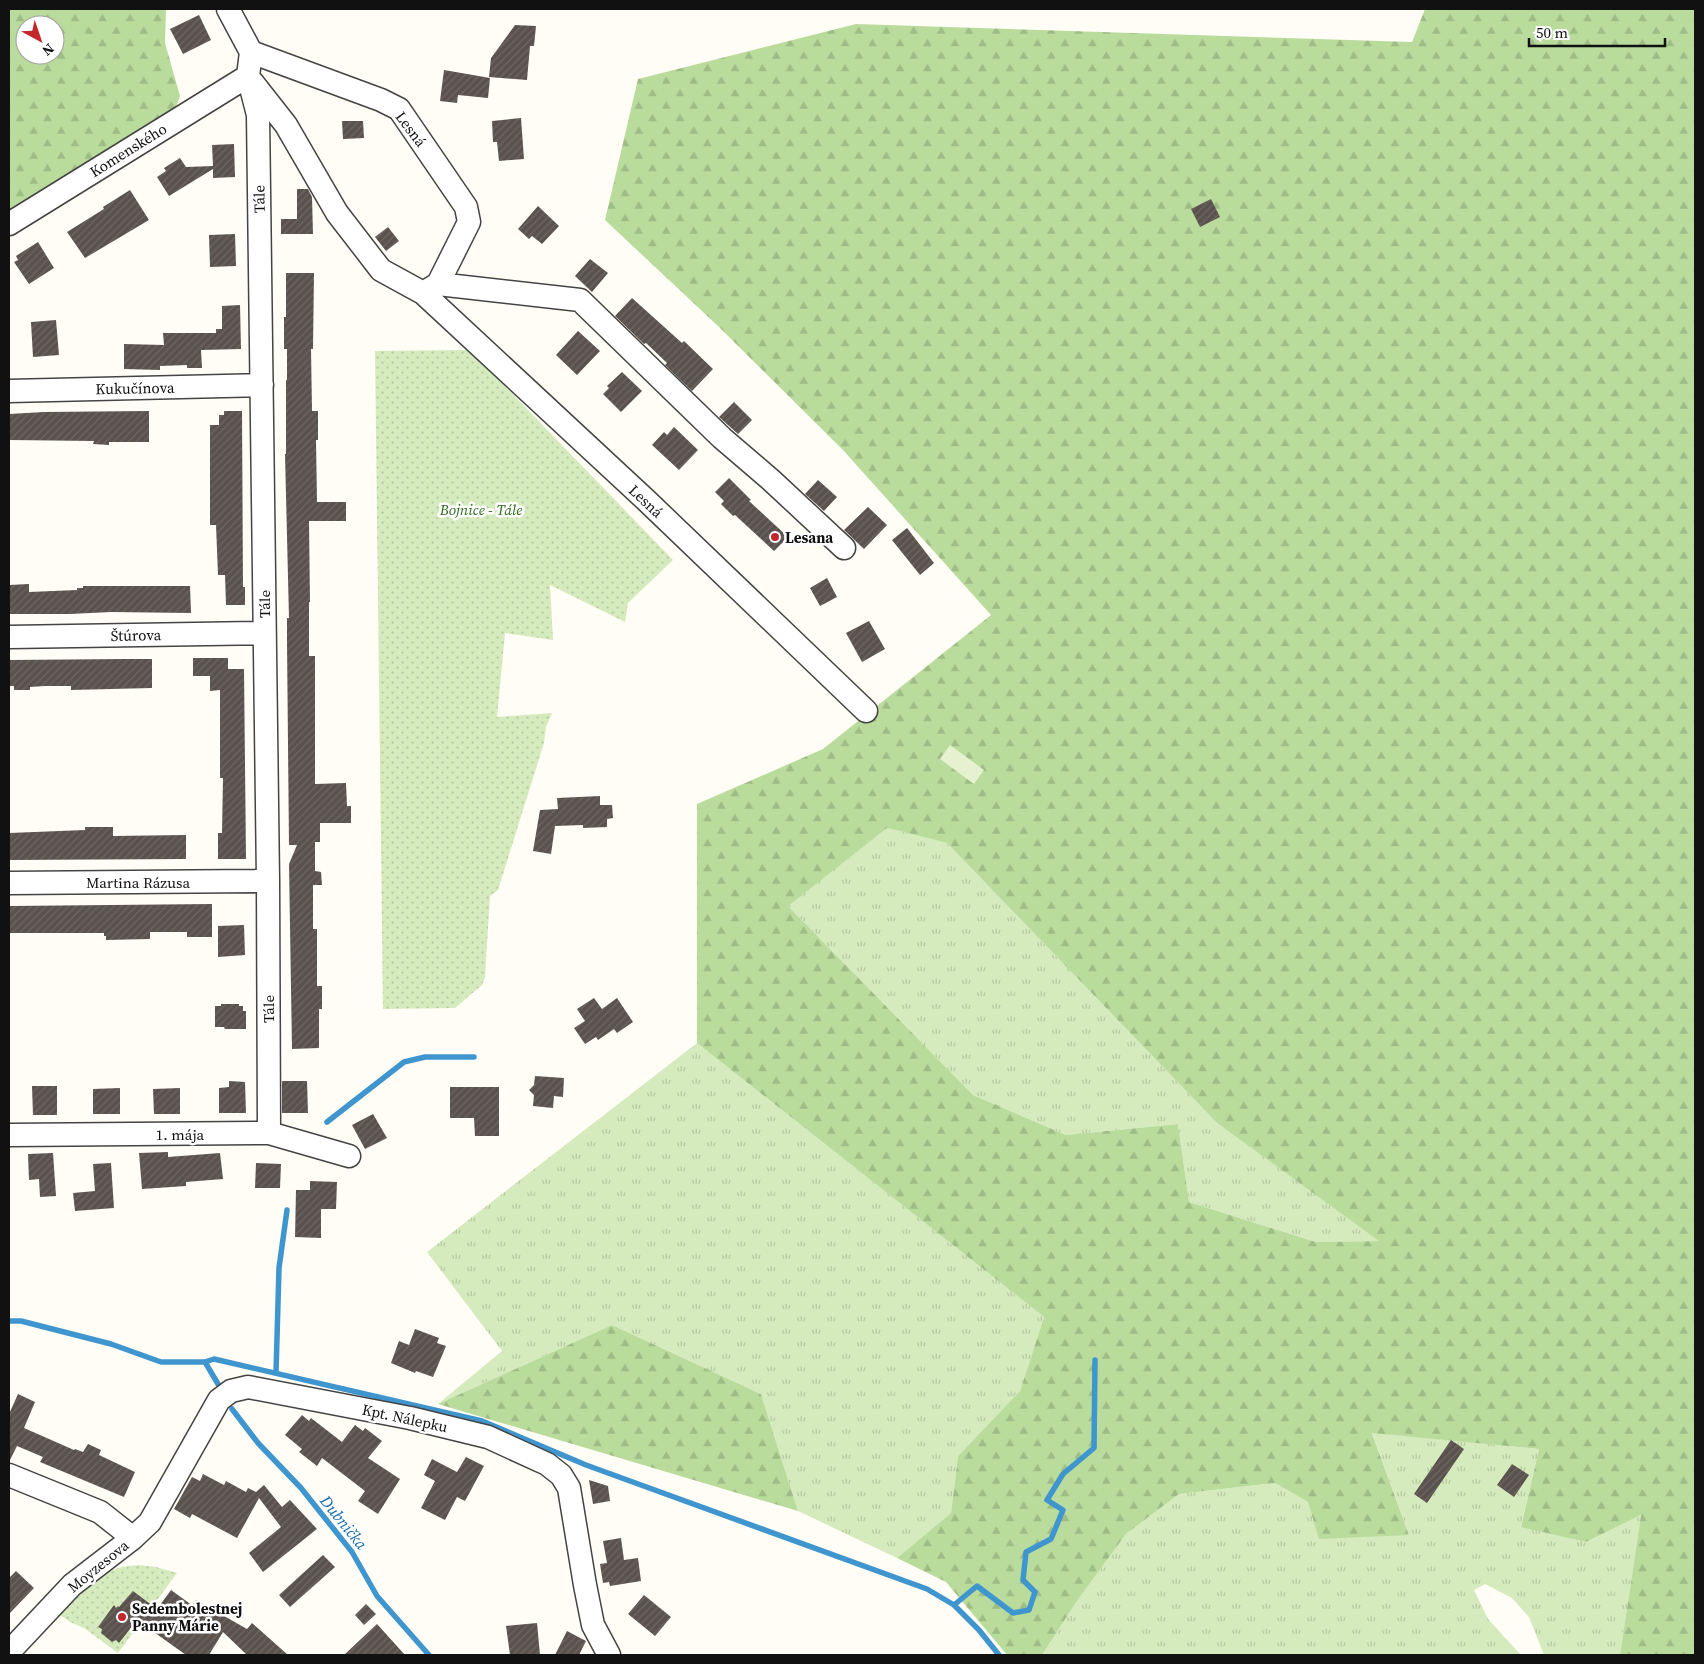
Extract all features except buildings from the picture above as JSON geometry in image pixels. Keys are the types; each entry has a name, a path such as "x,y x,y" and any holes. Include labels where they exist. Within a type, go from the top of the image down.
{"street":[{"path":"228,9 251,52 248,76"},
{"name":"Lesná","path":"251,52 381,100 399,109 466,207 469,222 430,289"},
{"name":"Lesná","path":"248,76 286,125 337,213 381,270 430,289 580,300 722,438 771,480 844,548"},
{"name":"Komenského","path":"9,224 248,76"},
{"name":"Tále","path":"248,76 258,115 268,881 269,1133"},
{"name":"Lesná","path":"430,289 639,494 866,711"},
{"name":"Kukučínova","path":"9,391 262,385"},
{"name":"Štúrova","path":"9,637 264,633"},
{"name":"Martina Rázusa","path":"9,883 268,881"},
{"name":"1. mája","path":"9,1135 269,1133 349,1156"},
{"name":"Kpt. Nálepku","path":"133,1538 150,1522 219,1400 231,1391 248,1387 410,1418 488,1437 547,1464 561,1475 569,1488 593,1624 609,1655"},
{"name":"Moyzesova","path":"9,1475 100,1512 133,1538 72,1586 9,1652"}],"green space":[{"path":"9,9 166,9 165,43 180,96 174,113 9,215"},
{"path":"1425,9 1695,9 1695,1655 1620,1655 1641,1515 1586,1542 1521,1527 1539,1449 1372,1433 1409,1535 1319,1539 1308,1502 1275,1483 1179,1494 1126,1534 1077,1601 1042,1655 1007,1655 946,1582 897,1558 951,1513 958,1456 1020,1391 1044,1317 697,1043 697,804 823,749 991,615 843,450 718,326 605,220 638,79 856,24 1412,42","holes":["887,828 947,843 1217,1123 1379,1241 1316,1242 1189,1202 1178,1124 1066,1135 973,1095 788,906"]},
{"name":"Bojnice - Tále","path":"470,350 673,560 628,603 625,622 550,585 553,640 505,633 497,717 552,713 546,727 544,743 498,890 490,896 485,977 482,985 455,1008 383,1009 375,351"},
{"path":"950,745 984,770 974,784 940,759"},
{"path":"887,828 947,843 1217,1123 1380,1241 1316,1242 1189,1202 1178,1124 1066,1135 973,1095 787,905"},
{"path":"697,1043 1044,1317 1020,1391 958,1456 951,1513 897,1558 798,1511 761,1394 612,1325 438,1404 502,1351 427,1252"},
{"path":"612,1325 761,1394 798,1511 438,1404"},
{"path":"1372,1432 1539,1449 1521,1526 1586,1542 1641,1515 1620,1655 1544,1655 1529,1617 1512,1598 1485,1584 1474,1590 1488,1619 1521,1655 1042,1655 1077,1601 1126,1534 1179,1494 1275,1483 1308,1502 1409,1535"},
{"path":"138,1565 156,1567 177,1573 118,1653 84,1628 60,1615 86,1588 101,1576 118,1568"}],"waterway":[{"path":"327,1122 404,1062 425,1057 474,1057"},
{"path":"276,1373 279,1268 287,1210"},
{"path":"9,1321 21,1321 111,1344 161,1362 205,1362 214,1359 482,1421 586,1465 927,1589 954,1605 979,1630 999,1655"},
{"path":"954,1605 977,1586 1013,1613 1029,1610 1035,1592 1023,1580 1026,1552 1051,1539 1063,1510 1047,1500 1063,1474 1094,1448 1095,1360"},
{"name":"Dubnička","path":"205,1362 218,1384"},
{"name":"Dubnička","path":"232,1409 258,1443 301,1488 352,1552 377,1596 429,1655"}],"place":[{"name":"Lesana","path":"775,537"},
{"name":"Sedembolestnej Panny Márie","path":"122,1617"}]}
